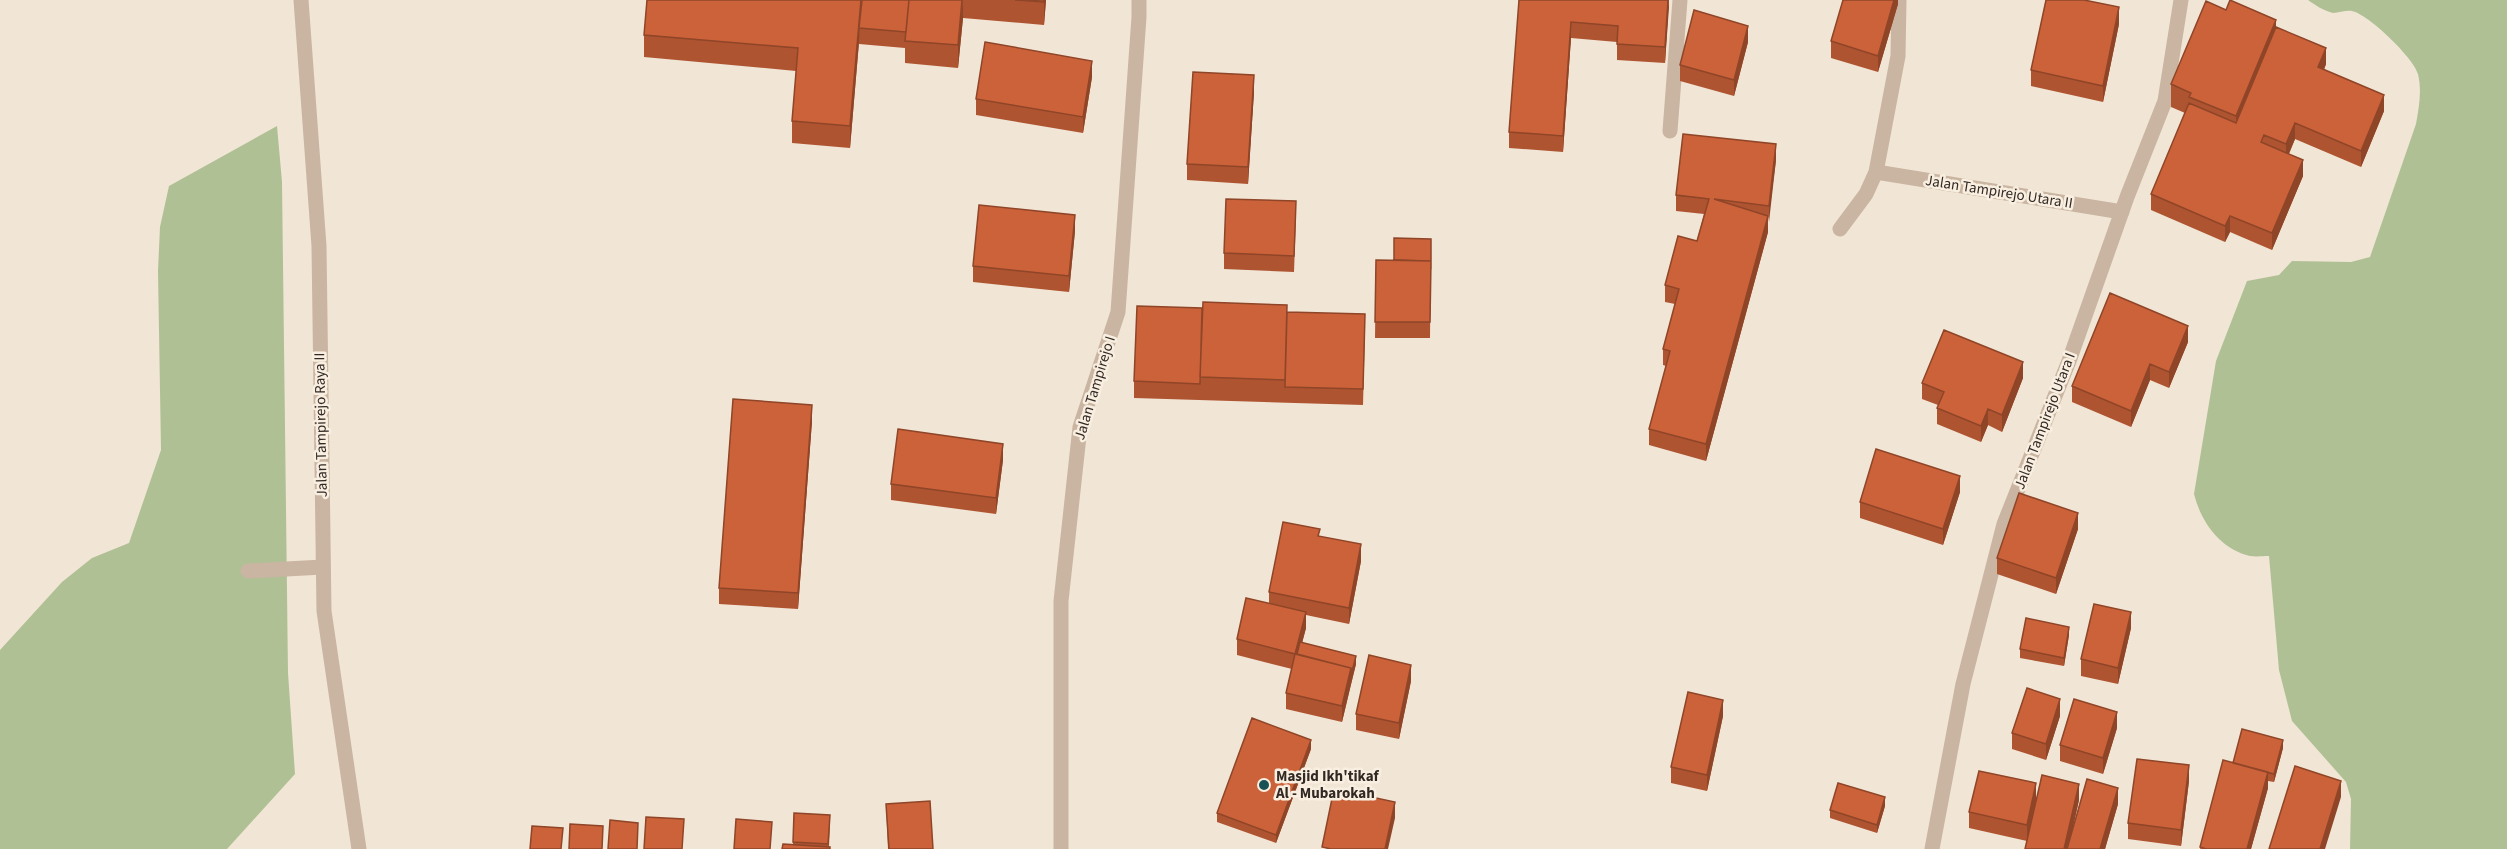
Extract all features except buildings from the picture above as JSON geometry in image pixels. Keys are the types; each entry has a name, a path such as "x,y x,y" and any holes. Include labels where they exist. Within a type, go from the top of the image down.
{"street":[{"name":"Jalan Tampirejo Raya II","path":"301,0 319,246 324,611 359,849"},
{"name":"Jalan Tampirejo I","path":"1061,849 1062,589 1080,427 1118,312 1139,0"},
{"path":"1670,130 1680,0"},
{"path":"1840,229 1866,194 1876,172 1898,56 1899,0"},
{"name":"Jalan Tampirejo Utara I","path":"1932,849 1963,684 2004,524 2068,361 2165,100 2181,0"},
{"name":"Jalan Tampirejo Utara II","path":"1876,172 2122,212"},
{"path":"248,571 323,567"}],"green space":[{"path":"2308,0 2507,0 2507,849 2350,849 2351,799 2346,782 2292,721 2279,670 2269,556 2250,556 2221,541 2201,515 2194,494 2216,361 2247,281 2279,275 2292,261 2351,262 2370,257 2416,124 2420,93 2418,74 2400,48 2379,28 2359,14 2352,11 2333,13"},
{"path":"277,126 282,182 288,673 295,774 227,849 0,849 0,650 62,582 92,558 129,543 161,450 158,271 160,227 169,186"}],"place":[{"name":"Masjid Ikh'tikaf Al - Mubarokah","path":"1264,785"}]}
